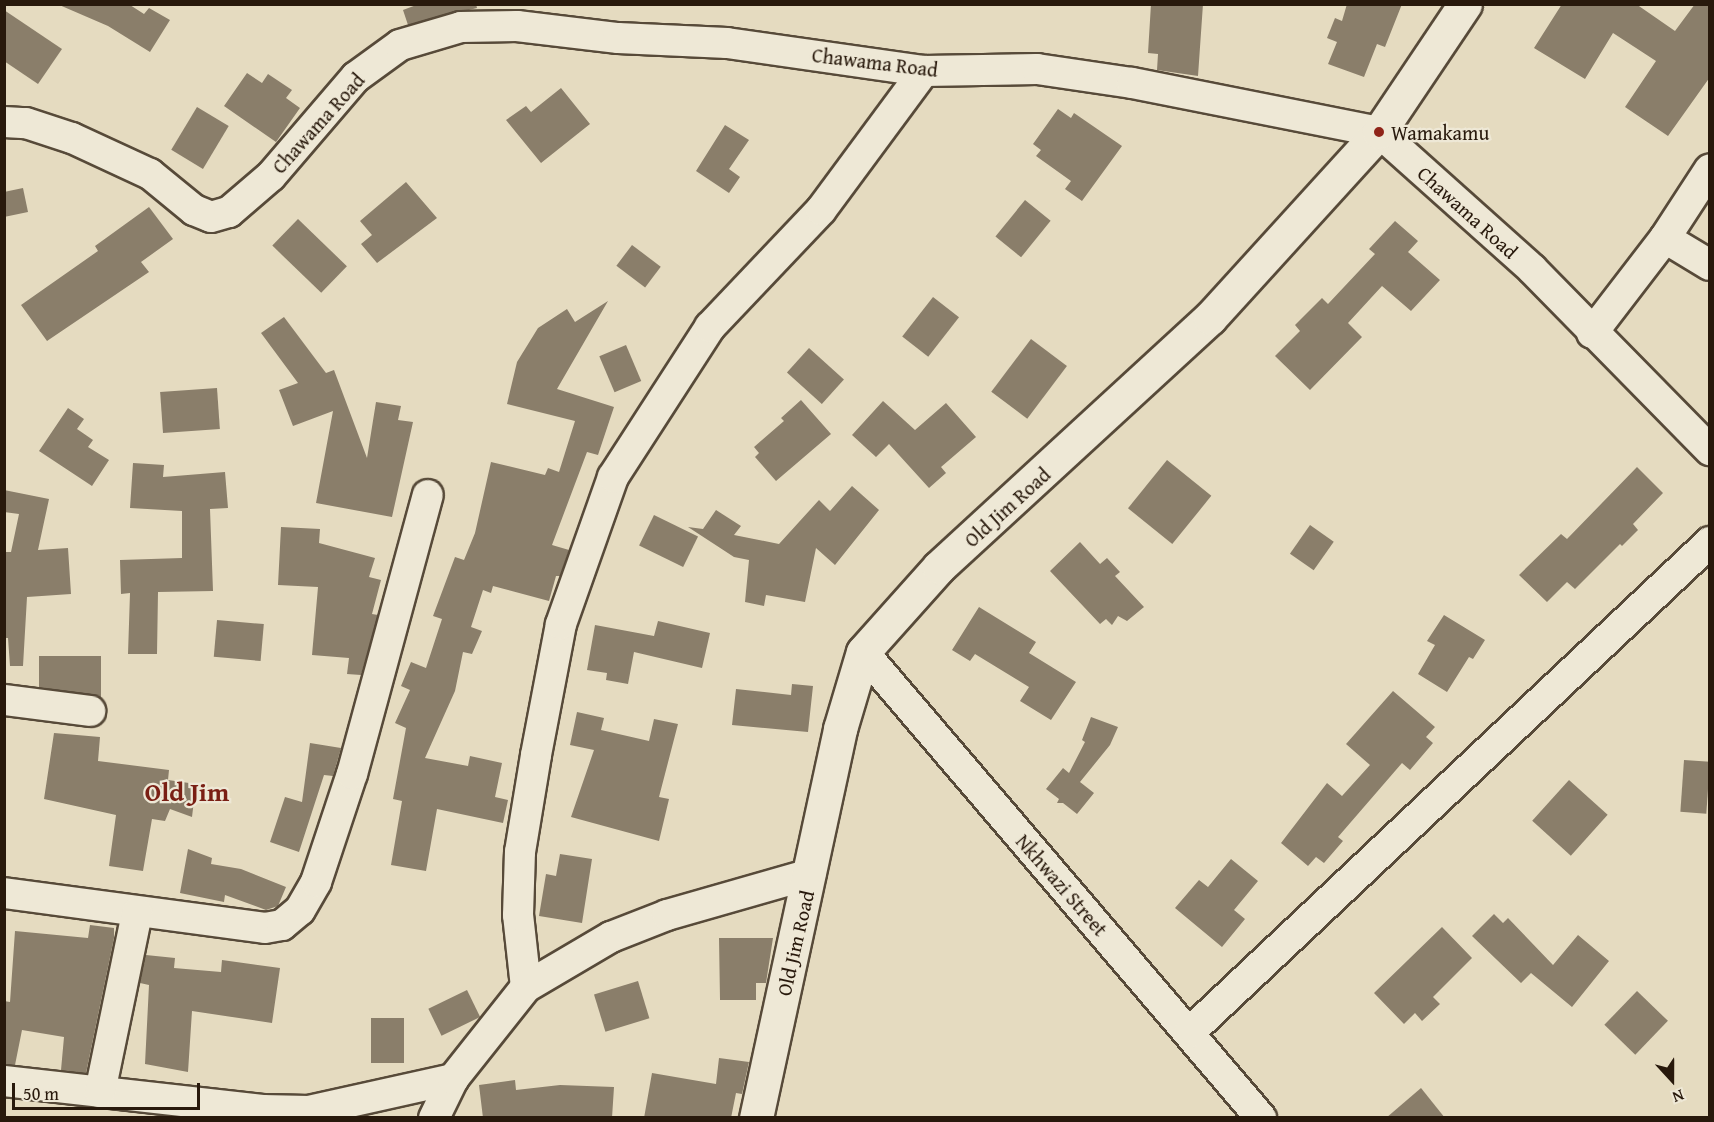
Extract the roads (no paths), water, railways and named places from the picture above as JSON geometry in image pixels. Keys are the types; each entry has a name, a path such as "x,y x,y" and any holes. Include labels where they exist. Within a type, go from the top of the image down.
{"street":[{"name":"Old Jim Road","path":"756,1118 840,729 863,652 939,567 1209,318 1379,132 1465,4"},
{"name":"Chawama Road","path":"4,122 26,123 72,138 140,169 194,210 211,217 229,212 271,176 356,77 400,45 461,27 518,26 618,38 727,43 924,71 1037,69 1379,132 1532,269 1592,333 1710,450"},
{"path":"526,987 518,915 519,852 561,624 613,477 710,327 821,210 924,71"},
{"path":"1592,333 1665,238 1710,170"},
{"path":"1665,238 1710,266"},
{"path":"4,893 137,913 265,928 282,925 300,910 316,882 352,774 428,495"},
{"path":"1189,1034 1710,542"},
{"name":"Nkhwazi Street","path":"863,652 1261,1118"},
{"path":"4,700 90,711"},
{"path":"434,1118 453,1079 526,987 611,937 649,922 810,874"},
{"path":"100,1092 137,913"},
{"path":"4,1081 100,1092 138,1107 309,1112 453,1079"}],"place":[{"name":"Wamakamu","path":"1379,132"}],"district":[{"name":"Old Jim","path":"187,792"}]}
